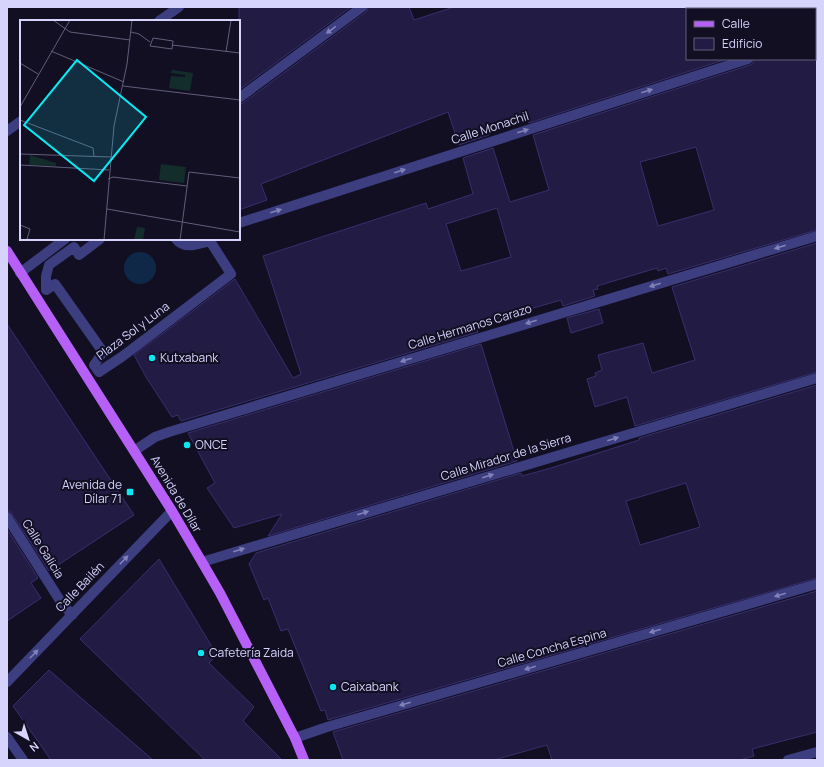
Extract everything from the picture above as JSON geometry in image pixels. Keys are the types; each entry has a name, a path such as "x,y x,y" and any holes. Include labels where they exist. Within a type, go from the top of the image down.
{"main road":[{"name":"Avenida de Dílar","path":"7,251 134,450 202,562 220,593 295,738 304,760"}],"street":[{"path":"160,20 179,7"},
{"path":"240,97 362,7"},
{"name":"Calle Monachil","path":"240,223 745,60"},
{"path":"7,131 20,122"},
{"name":"Calle Hermanos Carazo","path":"134,450 155,437 169,432 817,236"},
{"path":"20,273 64,240"},
{"name":"Plaza Sol y Luna","path":"99,240 79,255 74,247 49,265 46,276 46,290 55,284 103,352 94,365 99,372 123,356 231,274 210,241 189,246 178,242 177,240"},
{"name":"Calle Mirador de la Sierra","path":"202,562 817,378"},
{"name":"Calle Bailén","path":"7,682 172,511"},
{"name":"Calle Galicia","path":"7,517 61,602 72,615"},
{"name":"Calle Concha Espina","path":"295,738 327,727 817,584"},
{"path":"7,737 22,760"},
{"path":"788,760 817,752"}],"water":[{"path":"140,252 146,253 153,259 156,268 155,274 149,281 140,284 134,283 127,277 124,268 125,262 131,255"}],"building":[{"path":"239,7 351,7 240,89"},
{"path":"368,7 409,7 414,20 454,7 687,7 686,60 724,60 529,123 527,117 488,129 489,135 459,145 448,112 261,184 267,200 240,210 240,104 366,12"},
{"path":"817,59 817,230 668,274 666,268 658,271 657,268 597,286 598,289 593,290 595,296 563,306 561,300 475,325 478,332 181,421 178,415 172,417 146,377 134,355 235,279 293,378 301,374 263,256 426,203 428,209 473,194 463,158 493,148 510,202 549,190 533,135 750,65 754,60","holes":["696,147 714,210 658,226 640,162","497,208 511,257 461,271 446,224"]},
{"path":"817,243 817,372 635,426 627,397 595,407 587,379 596,376 595,373 602,370 598,355 643,343 652,373 695,360 672,287"},
{"path":"599,309 603,323 571,333 567,318"},
{"path":"7,324 134,515 49,571 10,511 7,511"},
{"path":"481,344 517,461 268,536 282,514 234,528 207,488 215,483 188,433"},
{"path":"817,385 817,578 328,720 325,710 321,711 288,629 281,631 268,598 264,600 249,564 256,553 521,473 522,476 551,468 639,440 639,438","holes":["686,483 700,527 640,545 626,501"]},
{"path":"7,529 38,578 31,583 41,598 7,621"},
{"path":"159,559 217,655 209,663 254,707 243,721 282,760 205,760 80,639"},
{"path":"817,591 817,732 752,749 754,756 740,760 552,760 547,745 494,760 343,760 333,732"},
{"path":"49,670 153,760 51,760 13,706"}],"place":[{"name":"Kutxabank","path":"152,358"},
{"name":"ONCE","path":"187,445"},
{"name":"Avenida de Dílar 71","path":"130,492"},
{"name":"Cafetería Zaida","path":"201,653"},
{"name":"Caixabank","path":"333,687"}]}
